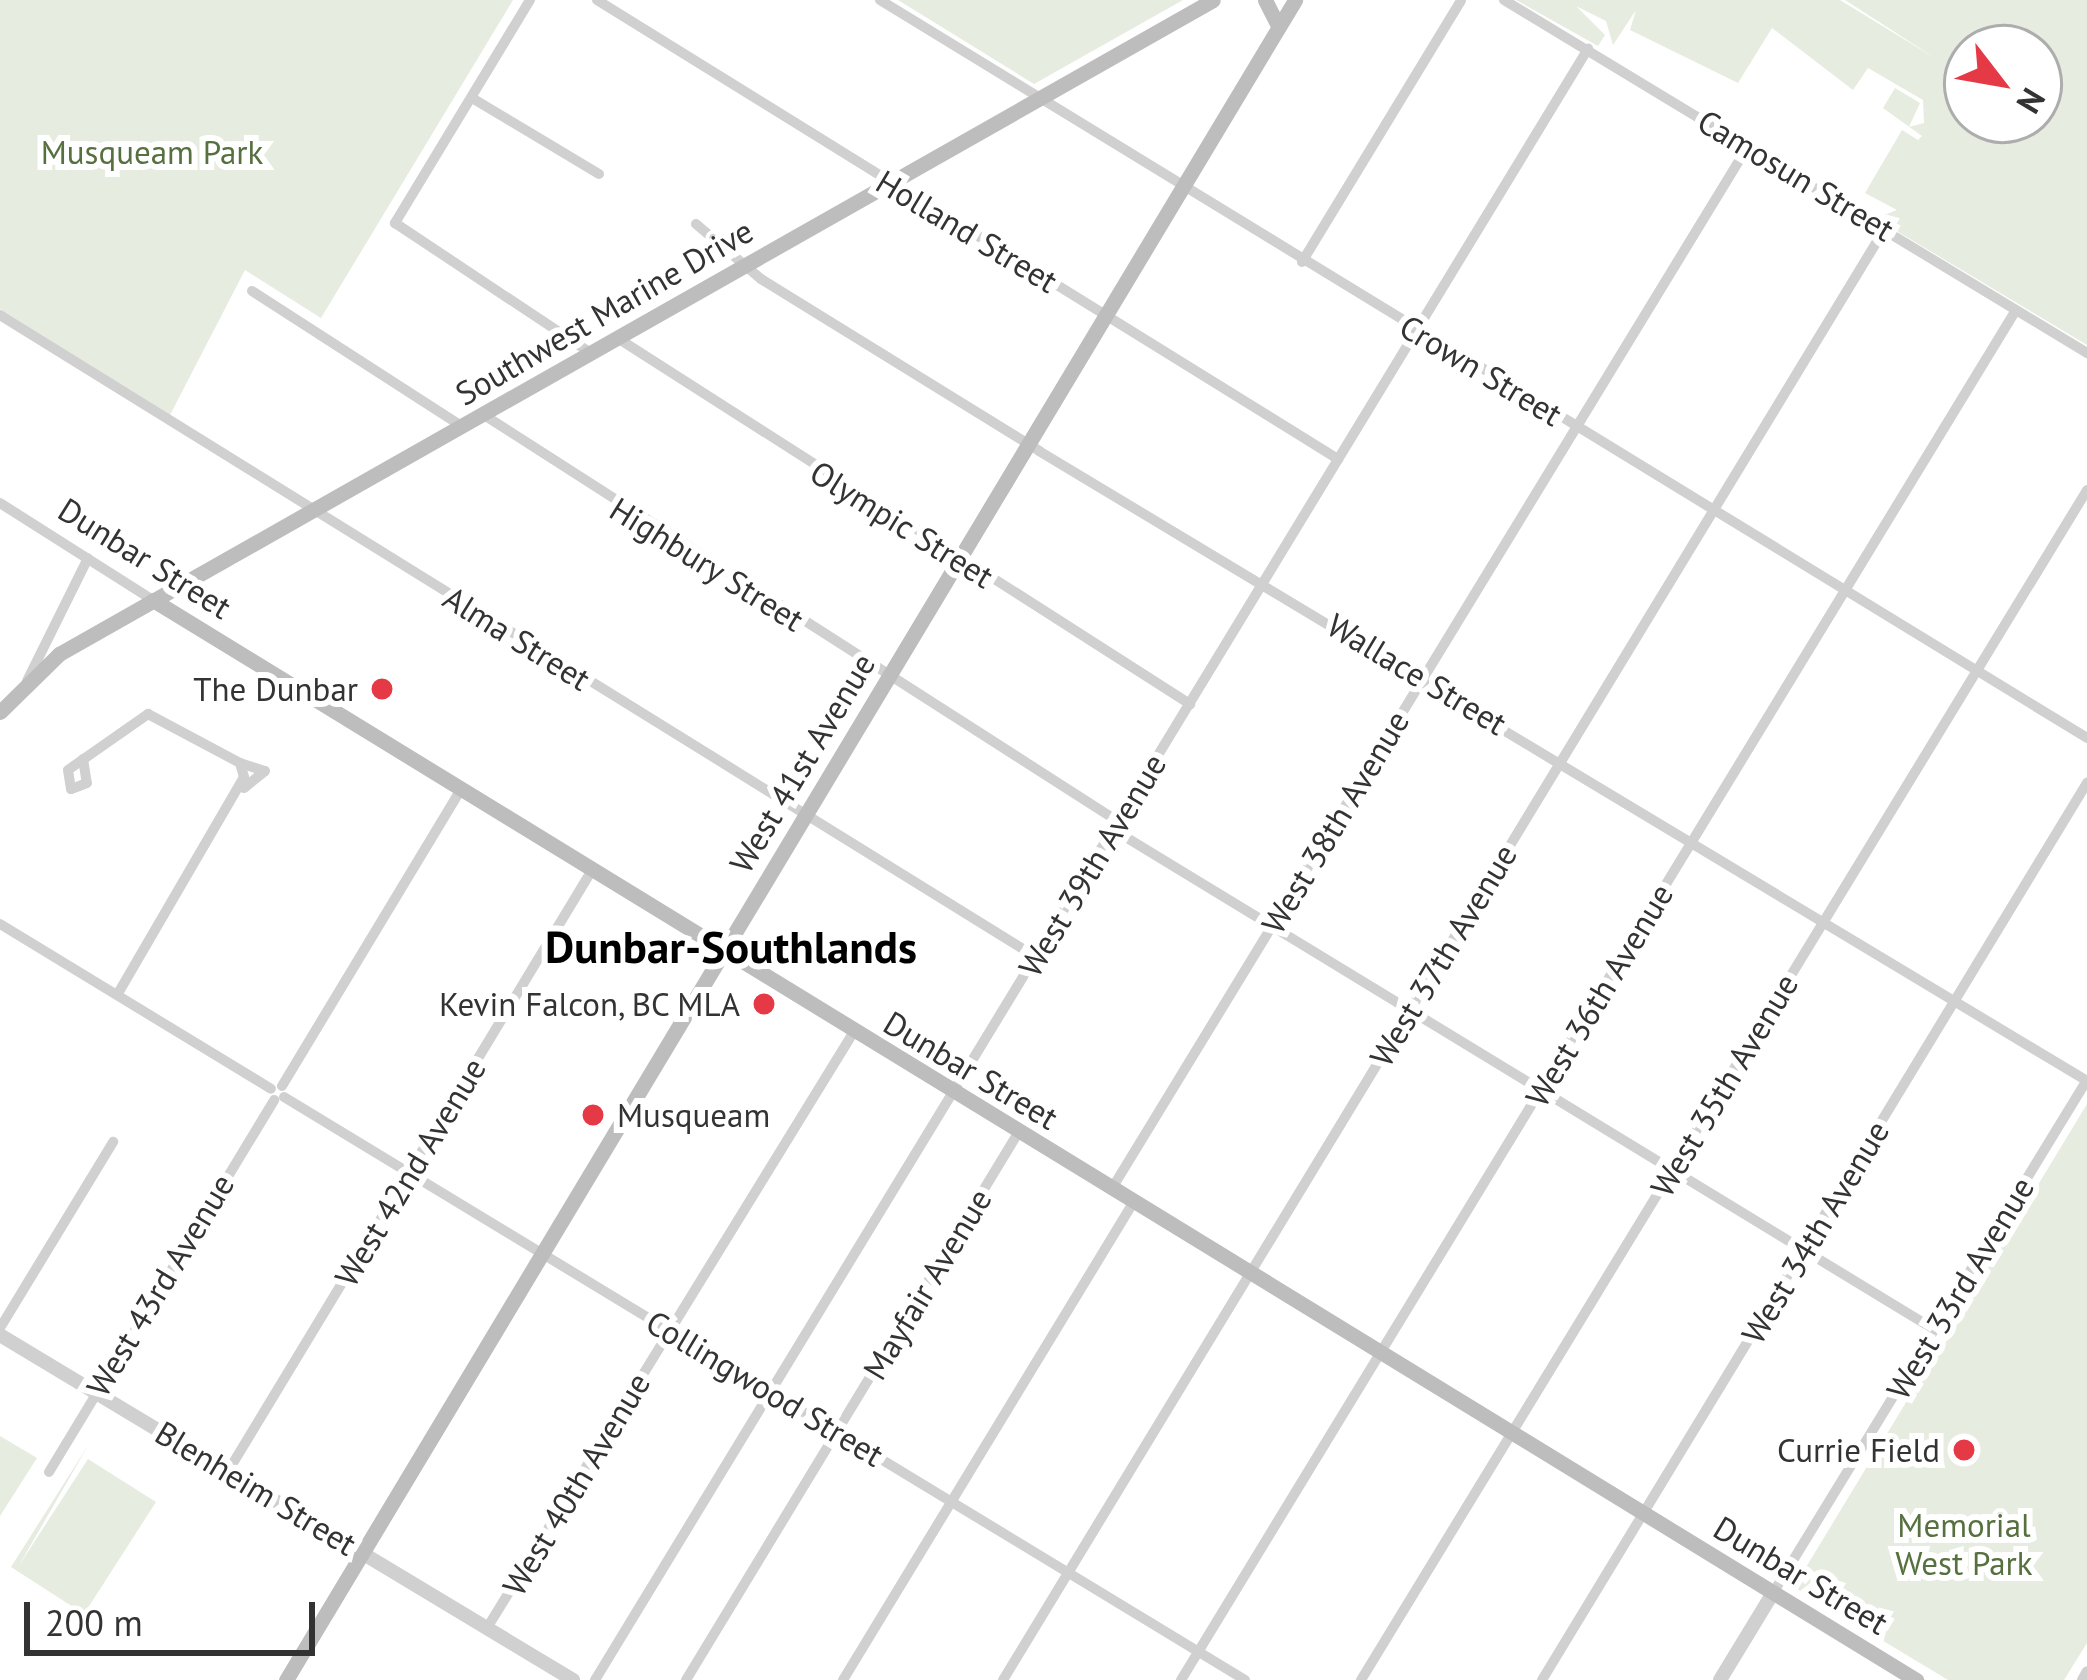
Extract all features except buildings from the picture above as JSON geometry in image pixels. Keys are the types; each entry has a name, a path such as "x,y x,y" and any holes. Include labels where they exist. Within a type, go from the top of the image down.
{"main road":[{"name":"Southwest Marine Drive","path":"0,712 27,681 153,600 1214,0"},
{"path":"1265,0 1279,27"},
{"name":"West 41st Avenue","path":"286,1680 1295,0"},
{"name":"Dunbar Street","path":"153,600 1907,1678"}],"street":[{"path":"530,0 395,223 592,353"},
{"name":"Holland Street","path":"597,0 1338,460"},
{"name":"Crown Street","path":"880,0 1181,190 2087,738"},
{"path":"1302,262 1461,0"},
{"name":"Camosun Street","path":"1504,0 2087,352"},
{"name":"West 39th Avenue","path":"596,1680 1588,49"},
{"path":"472,98 599,174"},
{"name":"West 38th Avenue","path":"1111,1190 1748,146"},
{"name":"Wallace Street","path":"696,224 1028,445 1423,678 2087,1081"},
{"name":"West 37th Avenue","path":"1003,1680 1884,230"},
{"path":"252,291 463,427"},
{"name":"West 36th Avenue","path":"1181,1680 2016,310"},
{"name":"Alma Street","path":"0,315 1036,957"},
{"name":"Olympic Street","path":"619,339 1190,704"},
{"name":"Highbury Street","path":"484,415 1270,929 1935,1330"},
{"name":"West 35th Avenue","path":"1361,1680 2087,490"},
{"name":"Dunbar Street","path":"0,503 153,600"},
{"name":"Southwest Marine Drive","path":"27,681 88,558"},
{"path":"83,759 148,714 240,763 265,771 244,788 117,995"},
{"path":"240,763 244,788"},
{"name":"West 34th Avenue","path":"1542,1680 2087,784"},
{"name":"West 43rd Avenue","path":"49,1472 461,789"},
{"name":"West 42nd Avenue","path":"227,1473 592,871"},
{"name":"Collingwood Street","path":"0,924 1245,1680"},
{"name":"West 40th Avenue","path":"488,1628 853,1034"},
{"name":"West 33rd Avenue","path":"1720,1680 2087,1081"},
{"name":"Mayfair Avenue","path":"686,1680 1018,1133"},
{"path":"0,1332 113,1142"},
{"path":"843,1680 1133,1203"},
{"name":"Blenheim Street","path":"0,1332 573,1680"},
{"path":"2082,1680 2087,1671"}],"green space":[{"name":"Musqueam Park","path":"0,0 513,0 321,318 245,270 170,415 0,309"},
{"path":"898,0 1183,0 1034,84"},
{"path":"1516,0 1840,0 1938,60 1845,0 2087,0 2087,345 1890,227 1884,215 1897,210 1865,193 1902,130 1918,140 1922,136 1909,127 1924,123 1923,100 1868,68 1853,90 1772,28 1738,83 1630,30 1636,10 1613,45 1606,21 1576,6 1605,35 1598,46"},
{"path":"1895,88 1920,103 1909,127 1883,108"},
{"name":"Memorial West Park","path":"2087,1104 2087,1643 2064,1680 1948,1680 1794,1587"},
{"path":"0,1436 37,1458 0,1516"},
{"path":"89,1444 18,1567 88,1459 156,1502 84,1614 11,1567"}],"place":[{"name":"The Dunbar","path":"382,689"},
{"name":"Kevin Falcon, BC MLA","path":"764,1004"},
{"name":"Musqueam","path":"593,1115"},
{"name":"Currie Field","path":"1964,1450"}],"district":[{"name":"Dunbar-Southlands","path":"731,947"}]}
